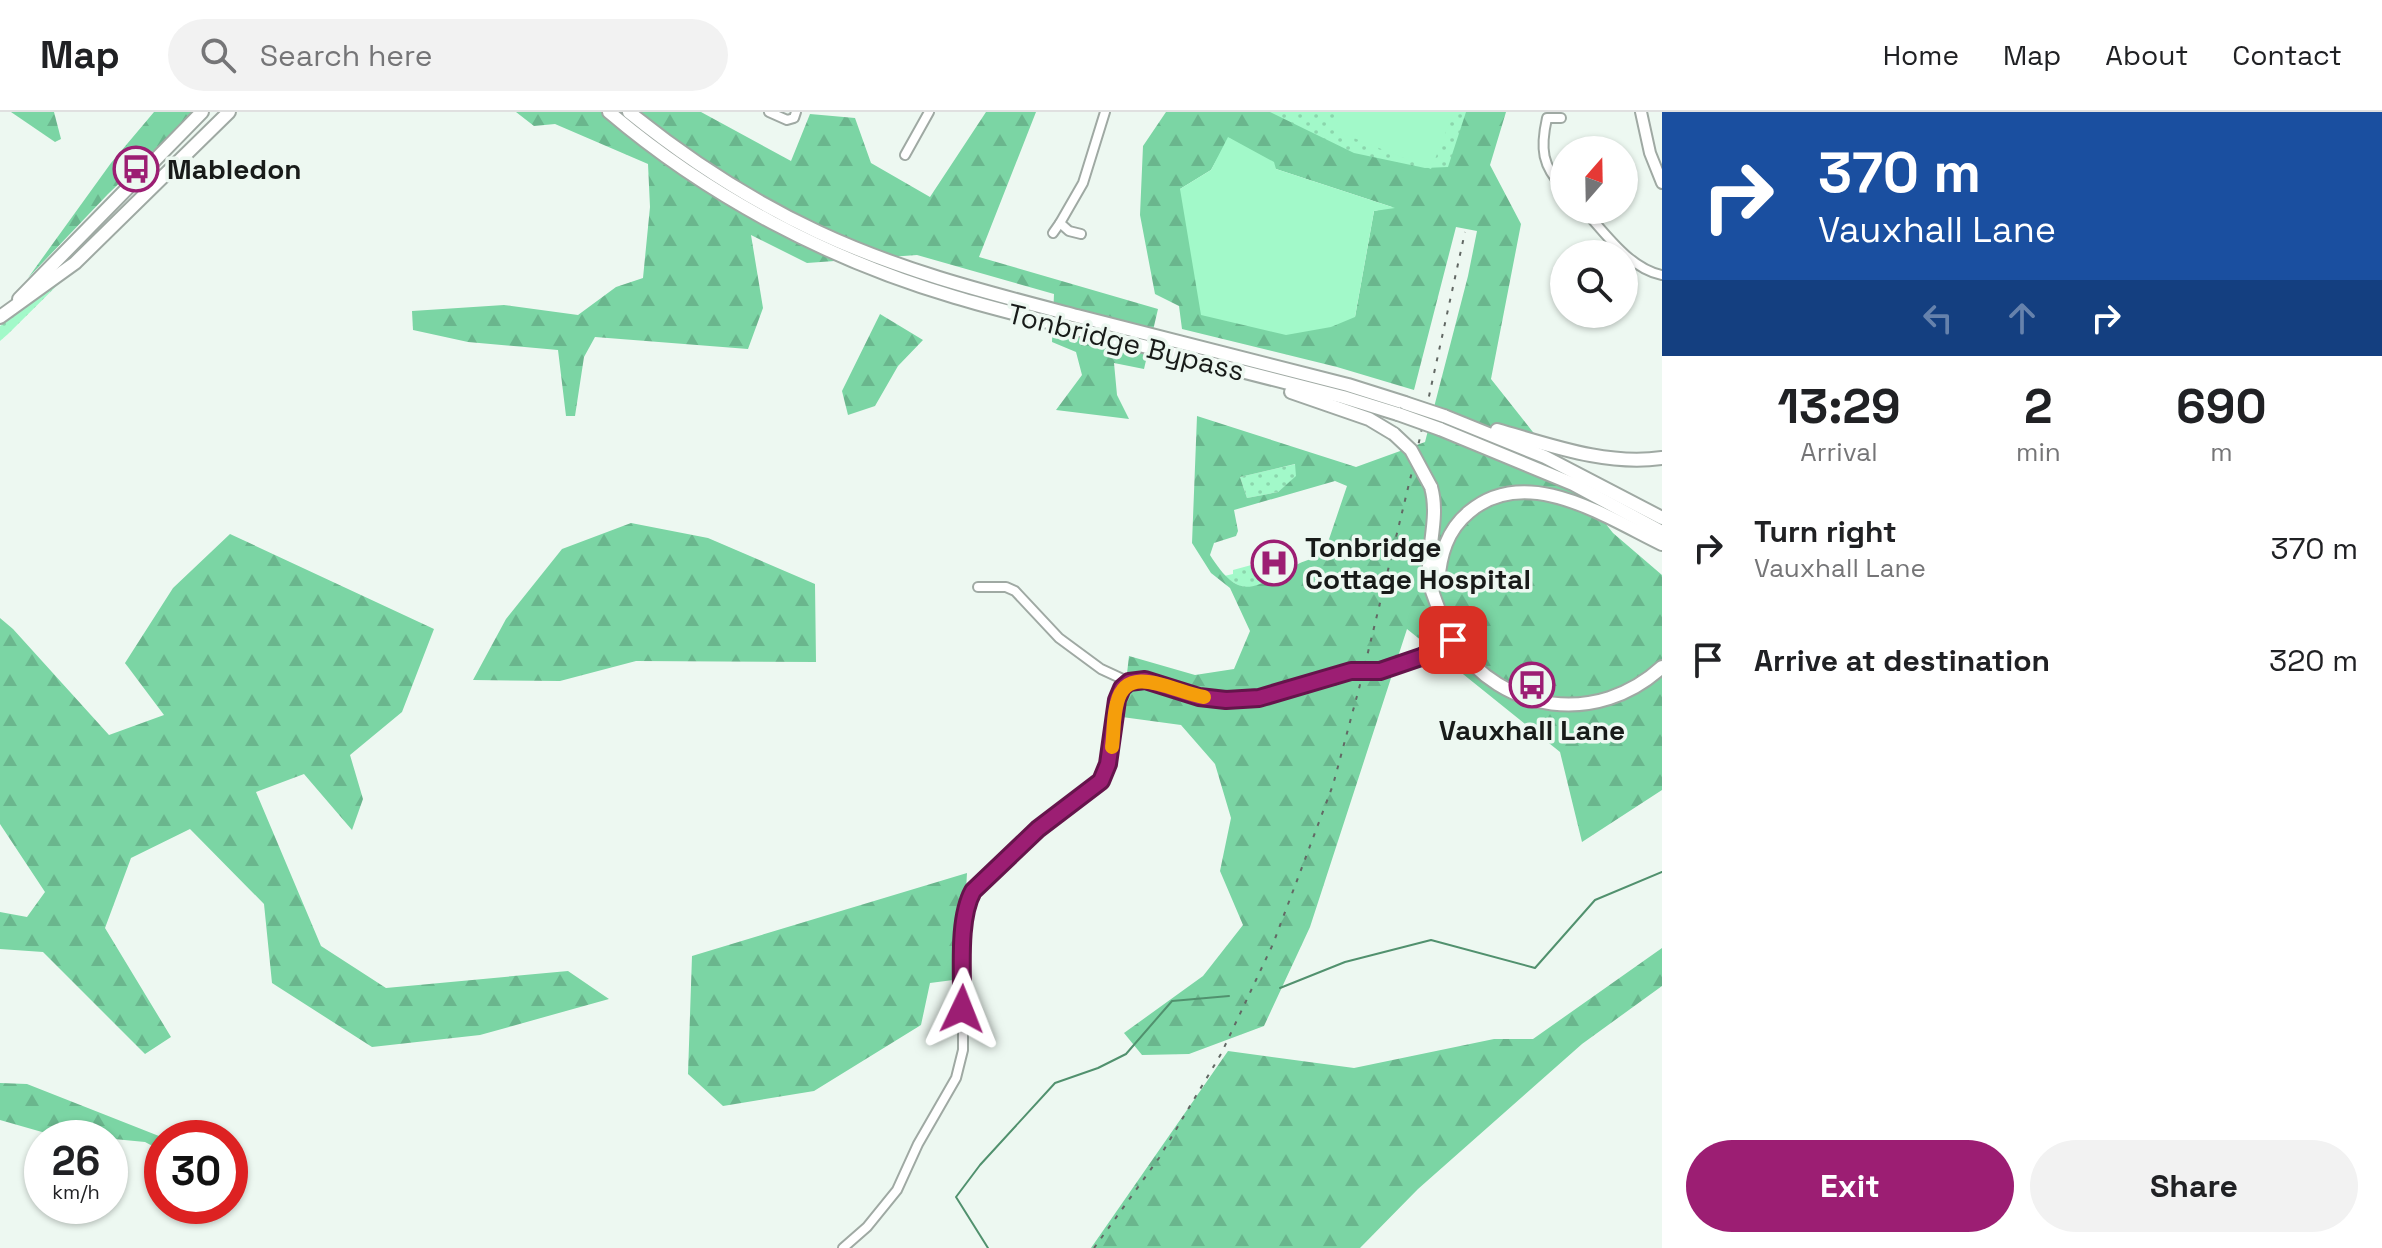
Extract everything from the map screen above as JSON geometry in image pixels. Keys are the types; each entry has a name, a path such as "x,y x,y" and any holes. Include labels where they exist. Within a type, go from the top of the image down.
{"highway":[{"path":"4,314 202,112"},
{"path":"4,314 75,263 229,112"},
{"name":"Tonbridge Bypass","path":"609,112 645,142 707,185 836,253 954,297 1444,421 1545,457 1662,518"},
{"name":"Tonbridge Bypass","path":"629,112 687,156 751,196 818,232 893,263 990,293 1348,385 1402,409"},
{"path":"1174,354 1354,412 1394,434 1411,450 1431,487 1436,515 1430,577 1442,621 1472,664 1497,684 1529,699 1559,705 1591,704 1609,700 1639,685 1662,667"},
{"path":"1444,421 1595,455 1628,459 1662,458"},
{"name":"Tonbridge Bypass","path":"1444,421 1662,532"},
{"path":"1437,601 1439,564 1447,540 1461,519 1495,496 1522,492 1553,495 1590,509 1662,544"}],"main road":[{"path":"1641,112 1650,153 1662,183"}],"street":[{"path":"769,112 787,120 794,118 796,112"},
{"path":"905,155 929,112"},
{"path":"1053,233 1083,183 1105,112"},
{"path":"1550,175 1543,155 1547,118 1561,118"},
{"path":"1060,223 1069,231 1081,234"},
{"path":"1598,224 1634,261 1650,273 1662,275"},
{"path":"978,587 1006,587 1015,591 1059,638 1101,669 1129,682 1145,680 1199,697 1246,700 1351,671 1380,671 1421,657 1453,640"},
{"path":"843,1248 867,1227 897,1190 918,1144 956,1078 963,1050 962,945 973,891 1038,829 1101,781 1108,764 1117,700 1122,688 1129,682"}],"green space":[{"path":"11,112 54,112 61,139 55,142"},
{"path":"154,112 194,112 108,194 28,278 111,163"},
{"path":"516,112 701,112 791,161 810,114 855,118 871,163 930,197 986,112 1036,112 979,257 1158,309 1144,369 1114,363 1117,395 1129,419 1056,410 1082,375 1076,352 1052,342 1054,294 917,255 807,263 751,235 763,308 748,349 595,337 584,357 575,416 566,416 558,350 468,342 413,330 412,311 504,305 578,315 616,287 643,278 650,207 648,164 555,124 534,126"},
{"path":"1166,112 1270,112 1354,153 1425,168 1448,167 1466,112 1506,112 1490,165 1521,224 1491,379 1613,533 1662,575 1662,790 1582,842 1560,752 1407,629 1310,927 1264,1026 1189,1054 1142,1055 1124,1033 1203,976 1243,925 1220,871 1231,818 1215,764 1181,725 1122,717 1129,656 1195,675 1234,669 1250,631 1230,588 1211,573 1192,543 1197,416 1356,467 1425,442 1477,231 1456,227 1414,390 1337,367 1182,329 1179,306 1155,294 1140,215 1143,146","holes":["1229,138 1276,169 1392,207 1374,211 1355,317 1180,189 1211,170","1295,464 1296,476 1278,492 1247,498 1240,477","1335,481 1347,486 1324,554 1248,587 1230,580 1210,555 1214,543 1236,536 1234,510"]},
{"path":"1249,112 1474,112 1459,184 1354,167"},
{"path":"1342,112 1454,112 1431,169 1334,130"},
{"path":"1228,137 1274,162 1276,169 1395,208 1374,211 1355,317 1331,327 1286,335 1201,315 1180,189 1211,170"},
{"path":"110,233 0,341 0,326 41,295"},
{"path":"880,314 923,340 898,366 875,406 848,415 842,391"},
{"path":"1296,464 1297,476 1278,492 1247,498 1240,477"},
{"path":"631,523 708,538 815,584 816,662 636,661 560,681 473,680 506,619 562,549"},
{"path":"230,534 434,629 402,712 350,755 363,799 352,830 304,774 256,792 321,946 386,988 568,971 609,999 480,1035 372,1047 272,983 264,904 190,829 131,858 105,928 171,1037 145,1054 43,952 0,949 0,912 27,917 45,892 0,824 0,618 109,735 164,715 125,663 173,588"},
{"path":"1282,550 1288,552 1294,566 1269,582 1247,587 1224,576 1255,564 1254,558"},
{"path":"967,873 961,979 930,983 921,1025 814,1091 723,1106 688,1074 692,956"},
{"path":"1662,948 1662,986 1582,1044 1418,1189 1360,1248 1091,1248 1228,1051 1354,1068 1494,1039 1533,1039"},
{"path":"0,1083 27,1084 118,1120 24,1120 24,1127 0,1120"},
{"path":"128,1124 144,1130 144,1142 128,1140"}],"waterway":[{"path":"1280,988 1345,962 1431,940 1535,968 1595,900 1662,872"},
{"path":"988,1248 956,1197 980,1165 1055,1083 1126,1054 1172,1001 1229,996"}],"railway":[{"path":"1094,1248 1159,1158 1221,1054 1273,944 1333,785 1417,451 1465,232"}],"slow traffic":[{"path":"1112,747 1117,700 1122,688 1129,682 1145,680 1204,697"}],"place":[{"name":"Mabledon","path":"136,169"},
{"name":"Tonbridge Cottage Hospital","path":"1274,563"},
{"name":"Vauxhall Lane","path":"1532,685"}],"route":[{"path":"962,1009 963,931 973,891 1038,829 1101,781 1113,739 1117,700 1122,688 1129,682 1145,680 1199,697 1246,700 1351,671 1380,671 1421,657 1453,640"}]}
